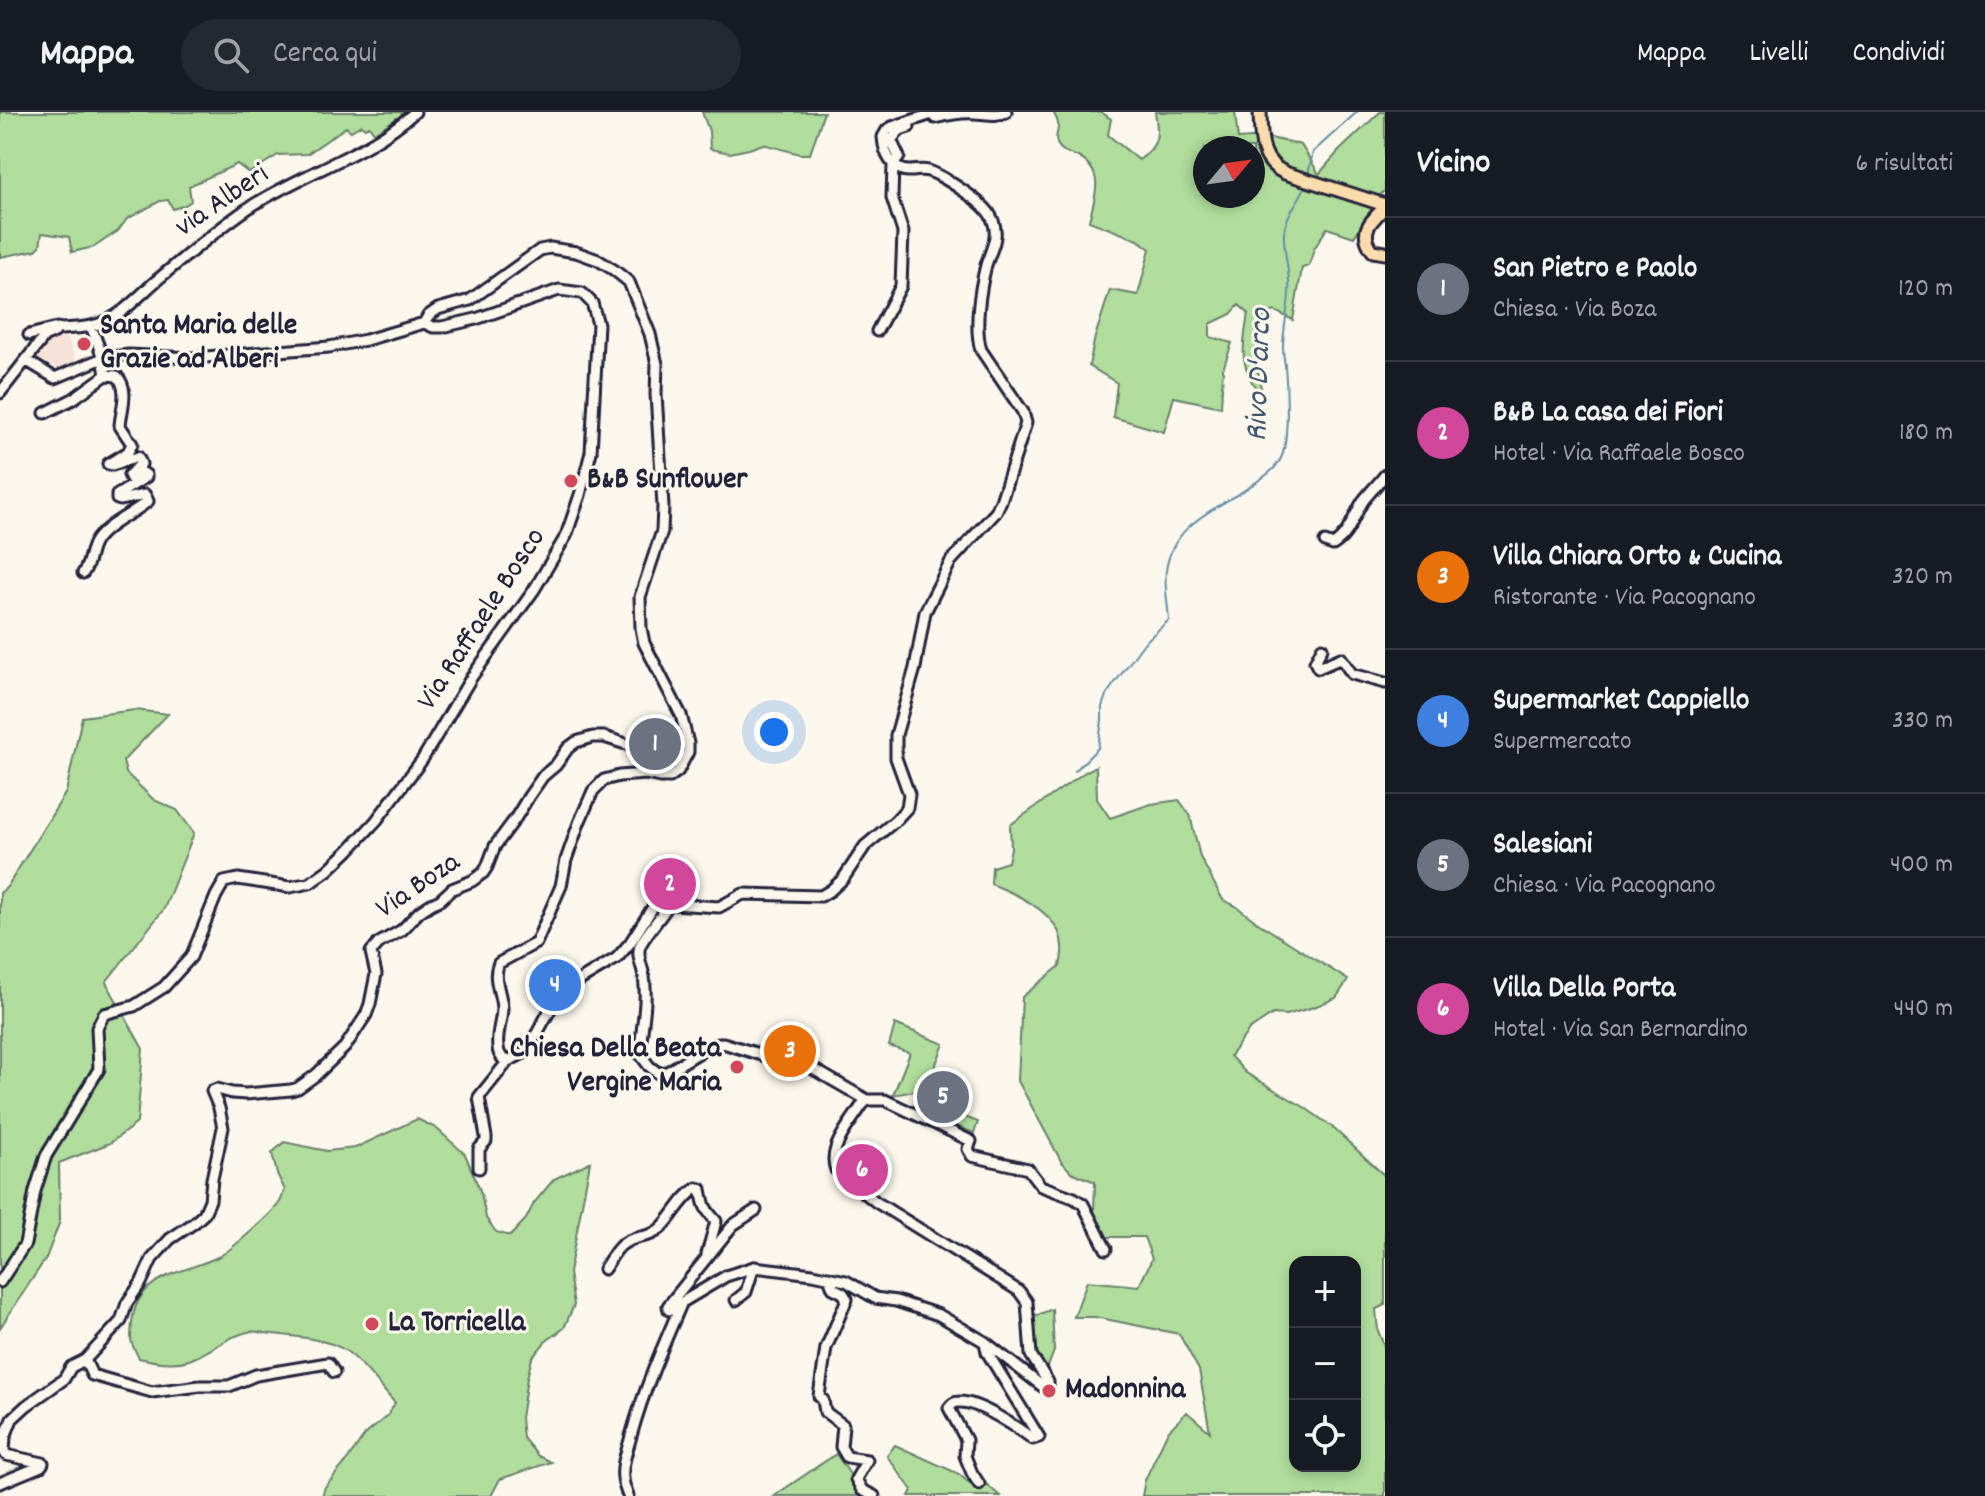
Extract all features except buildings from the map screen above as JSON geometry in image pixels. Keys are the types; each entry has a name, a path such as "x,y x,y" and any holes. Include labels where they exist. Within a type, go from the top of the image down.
{"main road":[{"path":"1260,112 1263,149 1268,160 1279,170 1379,203 1366,233 1366,240 1379,252"}],"street":[{"name":"via Alberi","path":"29,335 104,322 129,305 193,249 247,210 380,139 415,112"},
{"path":"479,1168 479,1149 486,1137 479,1097 508,1061 524,1053 531,1044 560,992 617,958 653,907 669,904 719,907 743,894 821,896 843,879 865,846 907,808 909,794 896,758 896,735 915,668 925,612 951,561 996,512 1026,423 1023,412 981,350 978,340 985,269 996,233 990,214 938,175 922,170 899,170 885,149 883,141 887,130 938,112"},
{"path":"877,331 901,286 903,232 892,198 893,165 899,157 891,140 900,130 951,114 993,116 1006,112"},
{"path":"27,361 55,378 103,358 129,355 193,358 329,347 366,340 424,323 438,309 470,300 540,250 550,248 576,252 598,260 629,282 650,334 657,364 663,506 662,531 640,597 641,628 644,643 681,715 688,752 678,771 670,777 646,774 619,776 604,780 593,791 566,860 561,886 536,943 499,963 496,969 502,1011 498,1049 503,1059 508,1061"},
{"name":"Via Raffaele Bosco","path":"0,1282 25,1244 35,1191 46,1156 99,1069 97,1028 104,1014 134,1006 164,987 191,957 224,882 238,879 290,887 310,883 348,851 376,821 422,760 471,678 534,590 566,536 591,452 598,324 592,303 582,293 559,290 476,319 442,327 424,323"},
{"path":"91,326 106,375"},
{"path":"0,393 44,337 62,329"},
{"path":"45,413 73,399 106,375 117,376 125,390 120,426 132,444 128,452 108,465 138,457 141,464 129,474 130,478 143,473 146,475 117,495 117,499 145,495 148,501 95,541 89,565 83,573"},
{"path":"1325,542 1333,545 1342,539 1364,501 1385,475"},
{"path":"1322,648 1315,662 1318,668 1341,658 1352,674 1385,683"},
{"name":"Via Boza","path":"0,1483 43,1463 6,1455 5,1437 12,1419 64,1379 71,1367 85,1360 121,1321 127,1303 161,1247 204,1214 210,1200 223,1128 212,1091 217,1089 246,1094 291,1090 316,1075 335,1057 358,1030 370,1004 376,974 371,952 384,939 402,930 419,912 452,889 483,873 495,846 543,776 576,742 604,737 648,751 664,751 688,743"},
{"path":"669,904 640,945 638,954 646,1000 640,1054 649,1066 658,1073 667,1072 708,1047 723,1043 765,1056 801,1062 867,1100 885,1100 971,1141 968,1149 972,1156 1028,1169 1041,1186 1083,1204 1106,1249"},
{"path":"756,1210 733,1225 668,1306 669,1310 726,1276 754,1267 829,1277 846,1281 875,1298 896,1301 939,1315 985,1342 1042,1386 1048,1386 1031,1355 1027,1302 1019,1291 876,1202 836,1170 835,1148 867,1100"},
{"path":"604,1269 624,1243 652,1236 697,1188 701,1189 702,1201 716,1221 707,1256"},
{"path":"736,1300 746,1292 754,1267"},
{"path":"829,1277 833,1288 847,1299 826,1348 819,1396 825,1412 843,1425 841,1447 847,1457 867,1460 856,1479 862,1490 874,1496"},
{"path":"628,1496 623,1479 624,1464 634,1427 656,1361 682,1302"},
{"path":"979,1484 965,1456 966,1440 949,1408 951,1404 960,1401 975,1406 1033,1439 1039,1437 987,1352 985,1342"},
{"path":"85,1360 92,1375 152,1392 229,1386 256,1375 328,1363 334,1372"}],"shaded area":[{"path":"64,330 77,363 60,370 35,358 47,337"}],"green space":[{"path":"0,112 407,112 374,133 369,126 365,128 361,125 351,131 346,127 307,154 278,155 249,173 237,164 189,186 191,201 185,205 173,209 168,200 160,201 127,219 118,231 94,247 72,252 69,237 42,233 40,246 36,250 0,257"},
{"path":"702,112 824,112 810,154 800,154 763,144 730,153 710,149 709,131"},
{"path":"1053,112 1101,112 1111,119 1108,135 1139,160 1156,139 1155,112 1235,112 1238,136 1193,136 1193,208 1265,208 1265,137 1301,145 1319,174 1380,112 1385,112 1385,191 1354,237 1327,228 1314,249 1309,266 1302,268 1293,320 1275,311 1265,315 1257,342 1261,388 1257,390 1244,361 1248,313 1239,305 1231,314 1210,324 1210,337 1232,343 1223,369 1221,407 1174,397 1164,432 1113,417 1117,383 1089,366 1095,337 1110,290 1138,295 1150,249 1138,240 1089,221 1096,194 1095,177 1087,163 1064,152 1058,145 1058,122"},
{"path":"135,710 168,714 123,761 126,773 154,800 177,810 194,833 164,909 106,982 143,1049 137,1123 110,1143 59,1163 60,1221 46,1258 0,1328 0,893 7,887 66,792 82,717"},
{"path":"1096,766 1097,799 1110,818 1151,804 1179,800 1190,815 1200,857 1223,900 1348,980 1336,998 1286,1015 1273,1014 1249,1030 1230,1056 1246,1073 1331,1126 1385,1176 1385,1305 1376,1309 1378,1331 1385,1348 1385,1496 1142,1496 1145,1480 1168,1431 1187,1412 1210,1432 1199,1370 1179,1334 1095,1317 1074,1317 1087,1281 1139,1286 1152,1259 1144,1237 1105,1237 1094,1211 1095,1182 1071,1172 1061,1161 1018,1081 1022,997 1060,966 1062,947 1055,925 1036,907 991,884 992,867 1008,862 1010,825"},
{"path":"895,1024 944,1044 927,1086 893,1095 910,1053 889,1046"},
{"path":"932,1104 978,1122 974,1133 928,1115"},
{"path":"417,1119 436,1128 465,1154 481,1193 486,1218 496,1232 510,1236 554,1179 590,1162 569,1273 574,1305 564,1328 545,1342 532,1358 521,1418 523,1438 538,1456 551,1462 500,1479 491,1496 322,1496 325,1487 365,1435 388,1415 395,1403 363,1366 334,1345 252,1331 235,1336 183,1362 139,1358 131,1338 136,1307 143,1294 153,1285 220,1256 276,1207 285,1190 272,1153 284,1142 327,1151 355,1148"},
{"path":"1052,1309 1054,1351 1046,1372 1033,1353 1030,1314 1038,1315"},
{"path":"895,1445 959,1474 977,1490 986,1484 1000,1496 909,1496 912,1490 887,1456"},
{"path":"836,1454 865,1496 774,1496"}],"waterway":[{"name":"Rivo D'arco","path":"1308,174 1313,152 1357,112"},
{"name":"Rivo D'arco","path":"1075,771 1098,748 1106,695 1144,643 1169,620 1166,571 1177,540 1198,519 1269,473 1282,456 1287,412 1283,340 1289,286 1284,233 1287,219 1306,184"}],"place":[{"name":"Santa Maria delle Grazie ad Alberi","path":"84,344"},
{"name":"B&B Sunflower","path":"571,481"},
{"name":"San Pietro e Paolo","path":"655,744"},
{"name":"B&B La casa dei Fiori","path":"670,884"},
{"name":"Supermarket Cappiello","path":"555,985"},
{"name":"Villa Chiara Orto & Cucina","path":"790,1051"},
{"name":"Chiesa Della Beata Vergine Maria","path":"737,1067"},
{"name":"Salesiani","path":"943,1097"},
{"name":"Villa Della Porta","path":"862,1170"},
{"name":"La Torricella","path":"372,1324"},
{"name":"Madonnina","path":"1049,1391"}]}
